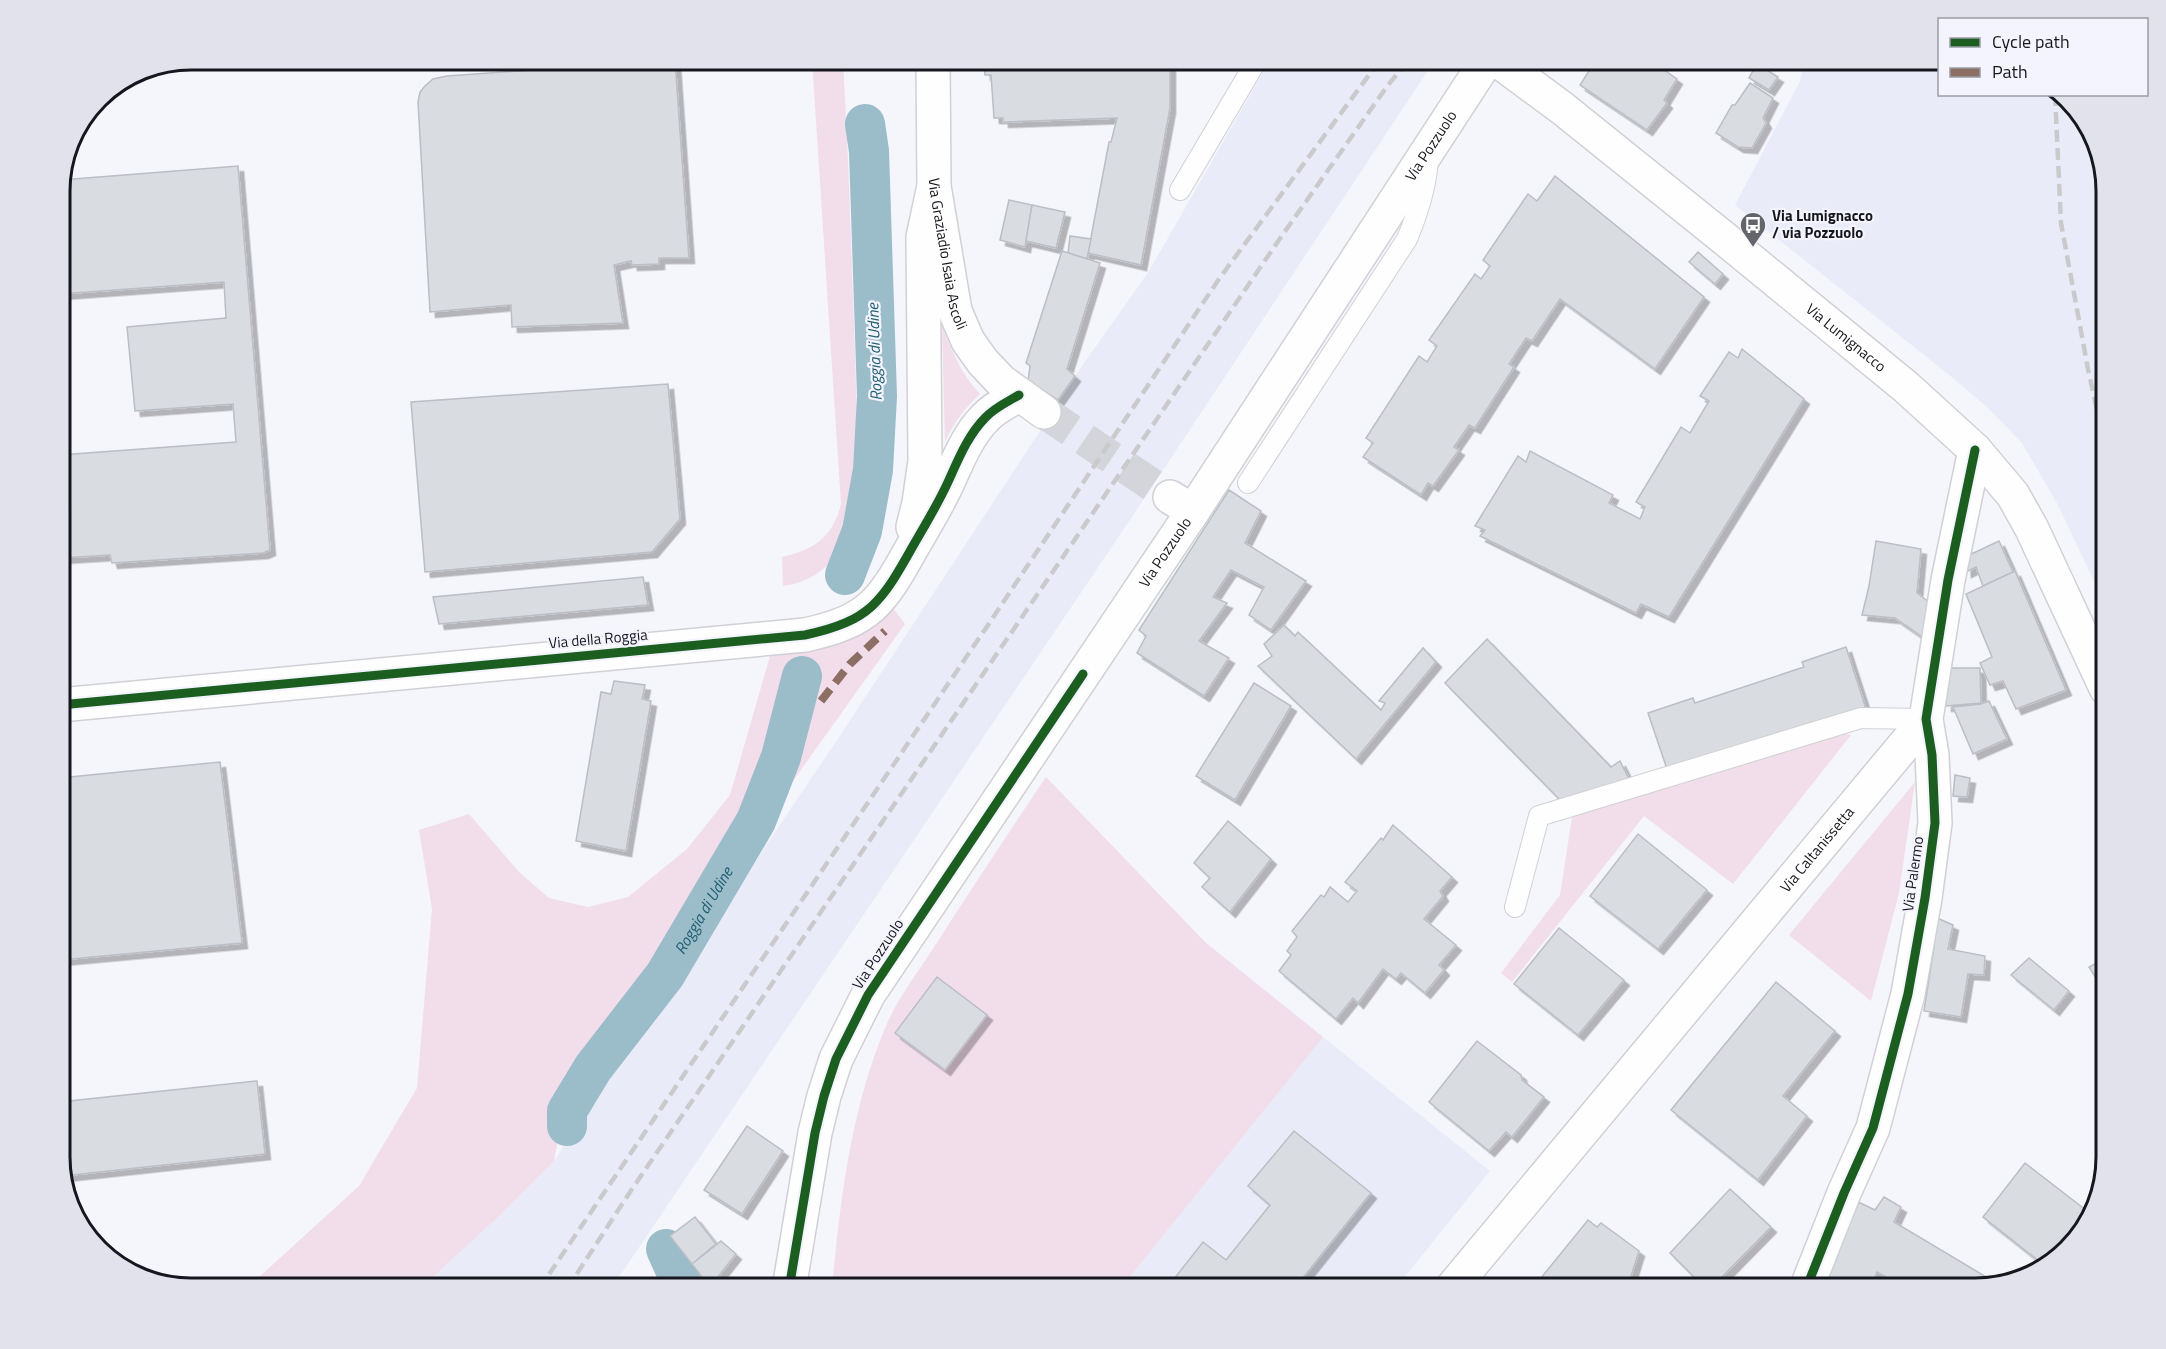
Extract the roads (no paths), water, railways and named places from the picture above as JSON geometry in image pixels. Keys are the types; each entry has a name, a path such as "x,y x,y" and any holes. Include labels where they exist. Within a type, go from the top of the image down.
{"street":[{"name":"Via Graziadio Isaia Ascoli","path":"933,70 934,186 955,311 968,341 983,362 1002,381 1031,403"},
{"name":"Via Pozzuolo","path":"791,1278 822,1105 836,1059 852,1023 1182,504 1428,151 1481,70"},
{"name":"Via Lumignacco","path":"1511,70 1562,108 1906,387 1975,450 2013,495 2032,529 2095,665"},
{"name":"Via della Roggia","path":"903,564 920,503 925,461 923,237 934,186"},
{"name":"Via della Roggia","path":"71,704 805,634 836,626 865,612 892,585 942,496 962,451 985,418 1031,403"},
{"name":"Via Palermo","path":"1810,1278 1844,1193 1874,1128 1908,994 1925,898 1935,823 1932,755 1926,719 1948,580 1975,450"},
{"name":"Via Caltanissetta","path":"1460,1278 1926,719"}],"lane":[{"path":"1180,190 1251,70"},
{"path":"1248,483 1407,239 1422,201 1427,179 1428,151"},
{"path":"1515,907 1539,816 1861,718 1926,719"}],"waterway":[{"name":"Roggia di Udine","path":"845,575 862,531 873,470 877,396 869,151 865,124"},
{"name":"Roggia di Udine","path":"567,1126 567,1111 593,1068 665,975 756,821 781,757 802,676"},
{"name":"Roggia di Udine","path":"666,1249 679,1278"}],"tunnel":[{"path":"1044,412 1170,497"}],"railway":[{"path":"546,1278 1219,279 1373,70"},
{"path":"574,1278 632,1189 1281,237 1401,70"},
{"path":"2055,102 2061,223 2095,402"}],"place":[{"name":"Via Lumignacco / via Pozzuolo","path":"1753,248"}]}
